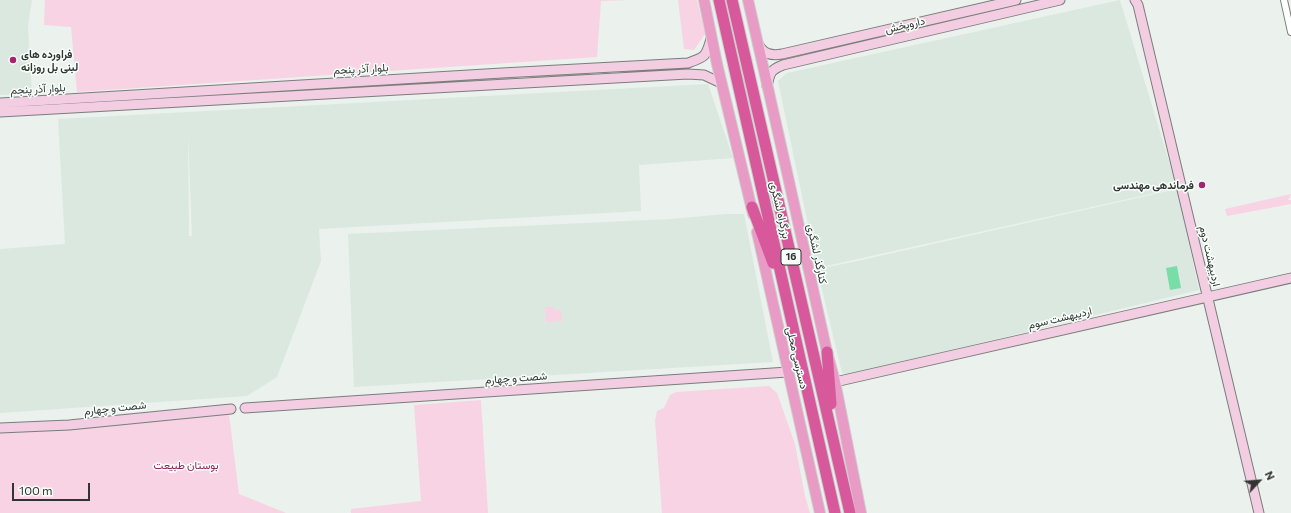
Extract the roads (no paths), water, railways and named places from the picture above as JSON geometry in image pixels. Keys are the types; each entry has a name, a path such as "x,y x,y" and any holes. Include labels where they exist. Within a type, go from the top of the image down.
{"highway":[{"name":"بزرگراه لشگری","path":"719,0 835,513"},
{"name":"بزرگراه لشگری","path":"732,0 850,513"},
{"path":"752,207 791,317"},
{"path":"827,352 835,450"}],"main road":[{"path":"704,0 711,39 752,207"},
{"name":"کنارگذر لشگری","path":"748,0 835,382 861,513"},
{"name":"دسترسی محلی","path":"752,207 820,513"}],"street":[{"name":"داروپخش","path":"756,39 761,49 766,53 776,55 1016,0"},
{"name":"داروپخش","path":"767,87 770,73 775,68 783,65 1060,0"},
{"path":"1284,0 1291,32"},
{"name":"اردیبهشت دوم","path":"1137,2 1259,513"},
{"name":"بلوار آذر پنجم","path":"0,112 121,100 502,73 688,63 700,59 707,54 711,39"},
{"path":"782,54 780,62 783,65"},
{"name":"بلوار آذر پنجم","path":"0,103 121,100 688,74 704,75 722,83"},
{"name":"اردیبهشت سوم","path":"835,382 1291,278"},
{"name":"شصت و چهارم","path":"245,408 788,372"},
{"name":"شصت و چهارم","path":"0,428 69,425 231,409"}],"place":[{"name":"فراورده های لبنی بل روزانه","path":"13,60"},
{"name":"فرماندهی مهندسی","path":"1202,185"}],"park label":[{"name":"بوستان طبیعت","path":"186,465"}]}
